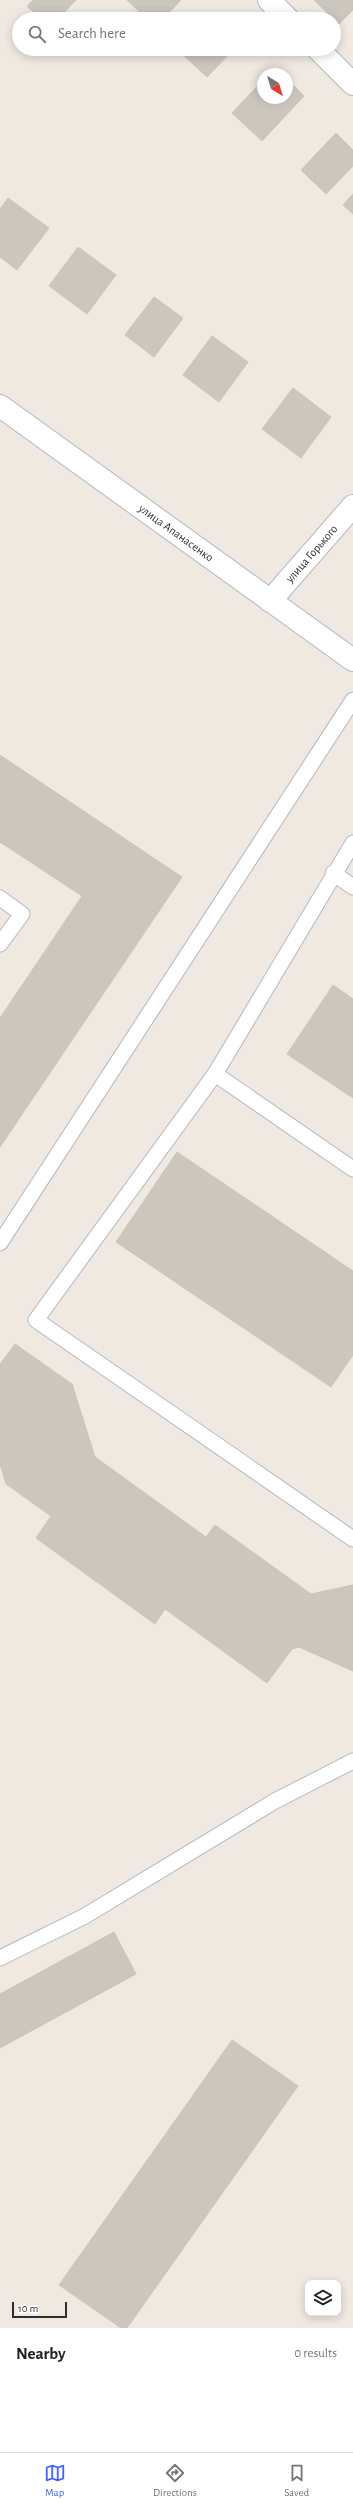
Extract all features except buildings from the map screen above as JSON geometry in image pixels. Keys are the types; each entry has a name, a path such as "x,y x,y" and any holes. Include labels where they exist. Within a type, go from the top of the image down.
{"main road":[{"path":"269,0 281,12"},
{"path":"325,56 353,84"},
{"name":"улица Апанасенко","path":"0,406 353,660"},
{"name":"улица Горького","path":"270,601 353,506"}],"lane":[{"path":"0,1243 353,700"},
{"path":"353,843 333,873 216,1074 36,1320 353,1539"},
{"path":"333,873 353,886"},
{"path":"0,898 22,914 0,944"},
{"path":"216,1074 353,1169"},
{"path":"0,1958 85,1916 275,1801 353,1761"}]}
